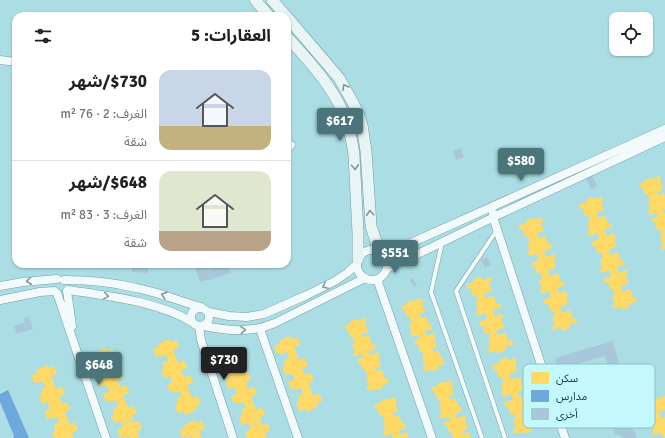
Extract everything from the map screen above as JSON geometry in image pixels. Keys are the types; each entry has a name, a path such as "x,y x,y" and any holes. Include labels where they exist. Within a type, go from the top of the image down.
{"main road":[{"path":"255,0 266,12"},
{"path":"272,0 282,12"},
{"path":"291,23 339,78 358,113 366,151 371,226 380,252"},
{"path":"291,42 330,88 342,109 348,126 354,155 358,233 357,261"}],"street":[{"path":"0,60 12,62"},
{"path":"380,252 393,251 665,128"},
{"path":"357,261 360,274 369,280 377,279 381,277 387,269 493,217 665,137"},
{"path":"493,206 493,217 541,364"},
{"path":"0,286 23,282 61,279 97,281 164,295 204,308 209,312 240,317 253,317 264,314 335,281 347,273 364,251 374,249 380,252 386,260 387,269"},
{"path":"0,300 40,292 56,292 64,294 67,291 140,303 173,312 194,324 218,329 235,330 260,328 275,323 365,278"},
{"path":"61,279 68,283 67,291 74,341"},
{"path":"61,279 53,284 74,341 106,438"},
{"path":"377,279 432,438"},
{"path":"192,322 191,316 193,311 201,308"},
{"path":"202,326 210,320 209,312"},
{"path":"202,326 201,340 232,438"},
{"path":"260,328 298,438"},
{"path":"562,428 565,438"}],"lane":[{"path":"497,230 456,291 505,438"},
{"path":"442,242 431,292 482,438"}],"building: سكن":[{"path":"660,176 663,190 657,192 658,195 664,193 665,197 665,209 663,209 663,212 664,214 665,213 665,249 662,250 660,246 663,245 660,237 662,236 660,229 657,230 654,221 652,222 651,219 658,216 656,213 649,215 648,211 650,210 648,202 650,201 648,194 645,195 639,184 646,181 645,180"},
{"path":"593,197 594,199 602,197 603,201 601,202 604,210 597,212 598,218 605,215 608,224 611,223 612,227 604,230 606,236 614,233 616,238 614,239 616,247 608,250 610,255 618,252 621,261 623,260 625,264 617,267 619,273 627,270 628,275 626,276 628,284 621,286 622,292 630,289 633,298 636,297 637,301 629,304 630,307 622,310 621,307 613,309 612,305 615,305 612,296 615,295 613,289 610,290 608,282 604,283 603,279 611,277 609,270 601,273 600,269 602,268 600,259 603,258 601,252 597,253 595,245 592,246 591,242 599,239 597,233 589,236 587,231 590,230 587,222 590,221 588,215 585,216 583,208 580,209 578,205 587,202 586,199"},
{"path":"542,217 543,222 541,223 544,231 537,233 538,238 545,236 548,244 551,244 552,248 544,251 546,257 554,254 556,259 553,259 556,268 548,270 550,276 558,273 561,282 563,281 565,285 557,288 559,293 566,291 568,296 566,297 568,304 560,307 562,313 570,310 573,319 576,318 577,322 569,325 570,328 562,331 561,327 553,330 552,326 555,325 552,317 555,316 553,310 550,311 548,303 544,304 543,300 551,297 549,291 541,294 540,289 542,289 539,280 542,279 541,273 537,274 535,266 532,267 531,263 539,260 537,254 529,256 527,252 530,251 527,243 530,242 528,236 525,237 523,229 520,230 518,226 527,223 526,220 533,218 534,220"},
{"path":"481,277 482,280 491,277 492,281 489,282 492,291 484,293 485,298 494,296 496,304 500,303 501,308 493,310 494,316 503,314 504,318 501,318 504,328 496,330 498,335 506,333 508,341 512,340 513,345 505,347 506,350 498,353 497,351 489,353 489,333 485,334 483,325 480,326 479,322 487,319 485,313 477,316 477,296 473,297 471,288 468,289 466,285 474,282 473,279"},
{"path":"422,298 425,312 419,314 420,318 426,316 432,329 425,331 426,336 434,333 437,347 432,349 433,352 438,350 445,364 438,366 439,369 424,372 423,368 425,367 422,359 424,358 422,351 420,352 417,343 415,344 414,341 420,338 420,336 418,335 411,337 410,333 412,333 409,324 412,323 409,316 407,317 401,306 408,304 407,302"},
{"path":"365,318 368,332 362,334 363,337 369,335 372,345 374,344 376,349 368,351 370,355 378,352 381,366 375,368 377,371 382,370 385,379 387,378 389,383 382,385 383,388 368,391 366,387 369,386 366,378 368,377 366,370 364,371 357,360 364,357 364,355 362,356 361,354 354,357 353,353 355,352 352,344 355,343 352,336 350,337 347,328 345,329 344,326 351,323 350,321 356,319 357,321"},
{"path":"290,336 292,339 297,337 300,345 294,347 299,360 305,358 308,366 302,368 306,375 311,373 314,380 309,383 313,396 319,393 322,401 316,404 318,407 306,412 305,409 299,411 296,403 299,402 298,396 303,394 301,388 291,390 288,382 294,380 293,376 291,373 285,375 282,367 285,366 284,360 289,358 287,352 277,354 274,346 280,344 279,341"},
{"path":"169,339 170,342 176,340 179,347 173,350 178,363 184,360 187,368 181,370 184,377 190,375 193,383 187,385 192,398 198,396 201,404 195,406 197,410 185,415 183,411 178,414 175,405 178,401 177,398 182,396 179,391 174,393 174,391 170,392 167,385 173,382 170,376 164,378 161,370 164,369 163,362 168,361 166,355 156,357 153,349 159,347 158,344"},
{"path":"106,348 107,351 112,349 115,357 110,359 115,372 120,370 123,378 117,380 120,387 126,385 129,393 123,395 128,408 134,406 137,413 131,416 133,419 121,424 120,421 114,423 111,415 114,414 113,408 118,406 116,400 106,402 103,394 109,392 108,388 106,385 100,387 97,379 100,378 99,372 104,370 102,364 92,366 90,358 95,356 94,353"},
{"path":"234,350 235,353 240,351 243,359 237,361 243,374 248,372 251,380 246,382 248,389 254,387 257,394 251,397 256,410 262,407 265,415 259,418 261,421 249,426 248,423 242,425 239,417 242,416 241,410 246,408 243,402 234,404 231,396 237,394 236,391 239,389 235,390 234,387 228,389 225,381 228,380 227,374 232,372 230,366 225,368 224,366 221,368 217,360 223,358 222,355"},
{"path":"507,357 508,360 516,358 517,362 515,363 517,371 509,374 511,379 520,377 523,390 518,391 520,397 523,396 523,428 531,428 532,431 523,434 523,432 514,434 513,429 516,428 513,420 516,419 514,414 511,415 508,406 506,407 504,402 513,400 511,394 503,397 501,392 503,391 501,383 504,383 502,377 499,378 496,369 493,370 492,366 500,363 499,360"},
{"path":"47,365 48,368 54,366 57,374 51,376 56,389 62,387 65,395 59,397 62,404 67,402 70,409 65,412 70,425 75,422 78,430 72,432 74,438 55,438 52,432 55,431 54,425 59,422 57,417 47,419 45,411 50,409 47,402 42,404 39,396 42,392 41,389 46,387 43,381 34,383 31,376 37,373 36,370"},
{"path":"451,380 454,394 449,396 450,400 455,398 459,407 461,406 462,411 455,414 457,418 465,415 468,429 462,431 463,434 469,432 471,438 454,438 452,433 450,434 447,425 445,426 444,422 451,420 450,418 448,417 441,419 439,415 442,414 439,406 441,405 439,398 437,399 431,388 438,386 437,384"},
{"path":"655,396 657,399 665,396 665,410 659,412 661,418 665,417 665,438 663,438 661,433 653,435 652,431 654,430 653,428 655,428"},
{"path":"395,397 398,411 392,413 394,416 399,415 402,424 404,423 406,428 399,430 399,435 407,432 409,436 407,437 408,438 394,438 392,434 384,436 383,432 385,431 383,423 385,422 383,415 380,416 374,405 386,399"},
{"path":"133,420 134,423 139,421 142,429 137,431 140,438 130,438 129,436 124,438 123,436 120,438 117,430 122,428 121,425"},
{"path":"195,420 196,423 202,421 205,429 199,431 202,438 192,438 192,436 187,438 186,436 182,438 179,430 185,428 184,425"},
{"path":"261,422 262,425 267,423 270,430 265,433 267,438 247,438 245,432 250,430 249,427"}],"building: مدارس":[{"path":"8,390 29,438 13,438 14,436 0,402 0,394"}],"building: أخرى":[{"path":"461,148 464,157 456,160 453,151"},
{"path":"592,175 597,186 591,189 586,178"},
{"path":"487,257 491,265 485,268 481,260"},
{"path":"132,268 148,268 148,273 132,272"},
{"path":"195,268 208,268 212,279 200,282"},
{"path":"209,268 229,268 231,273 212,279"},
{"path":"413,278 417,285 414,287 410,281"},
{"path":"29,317 33,329 17,334 14,326 25,322 24,318"},
{"path":"613,341 619,364 607,364 605,356 577,364 557,364 555,358"},
{"path":"612,428 632,428 637,438 623,438 615,435"}]}
